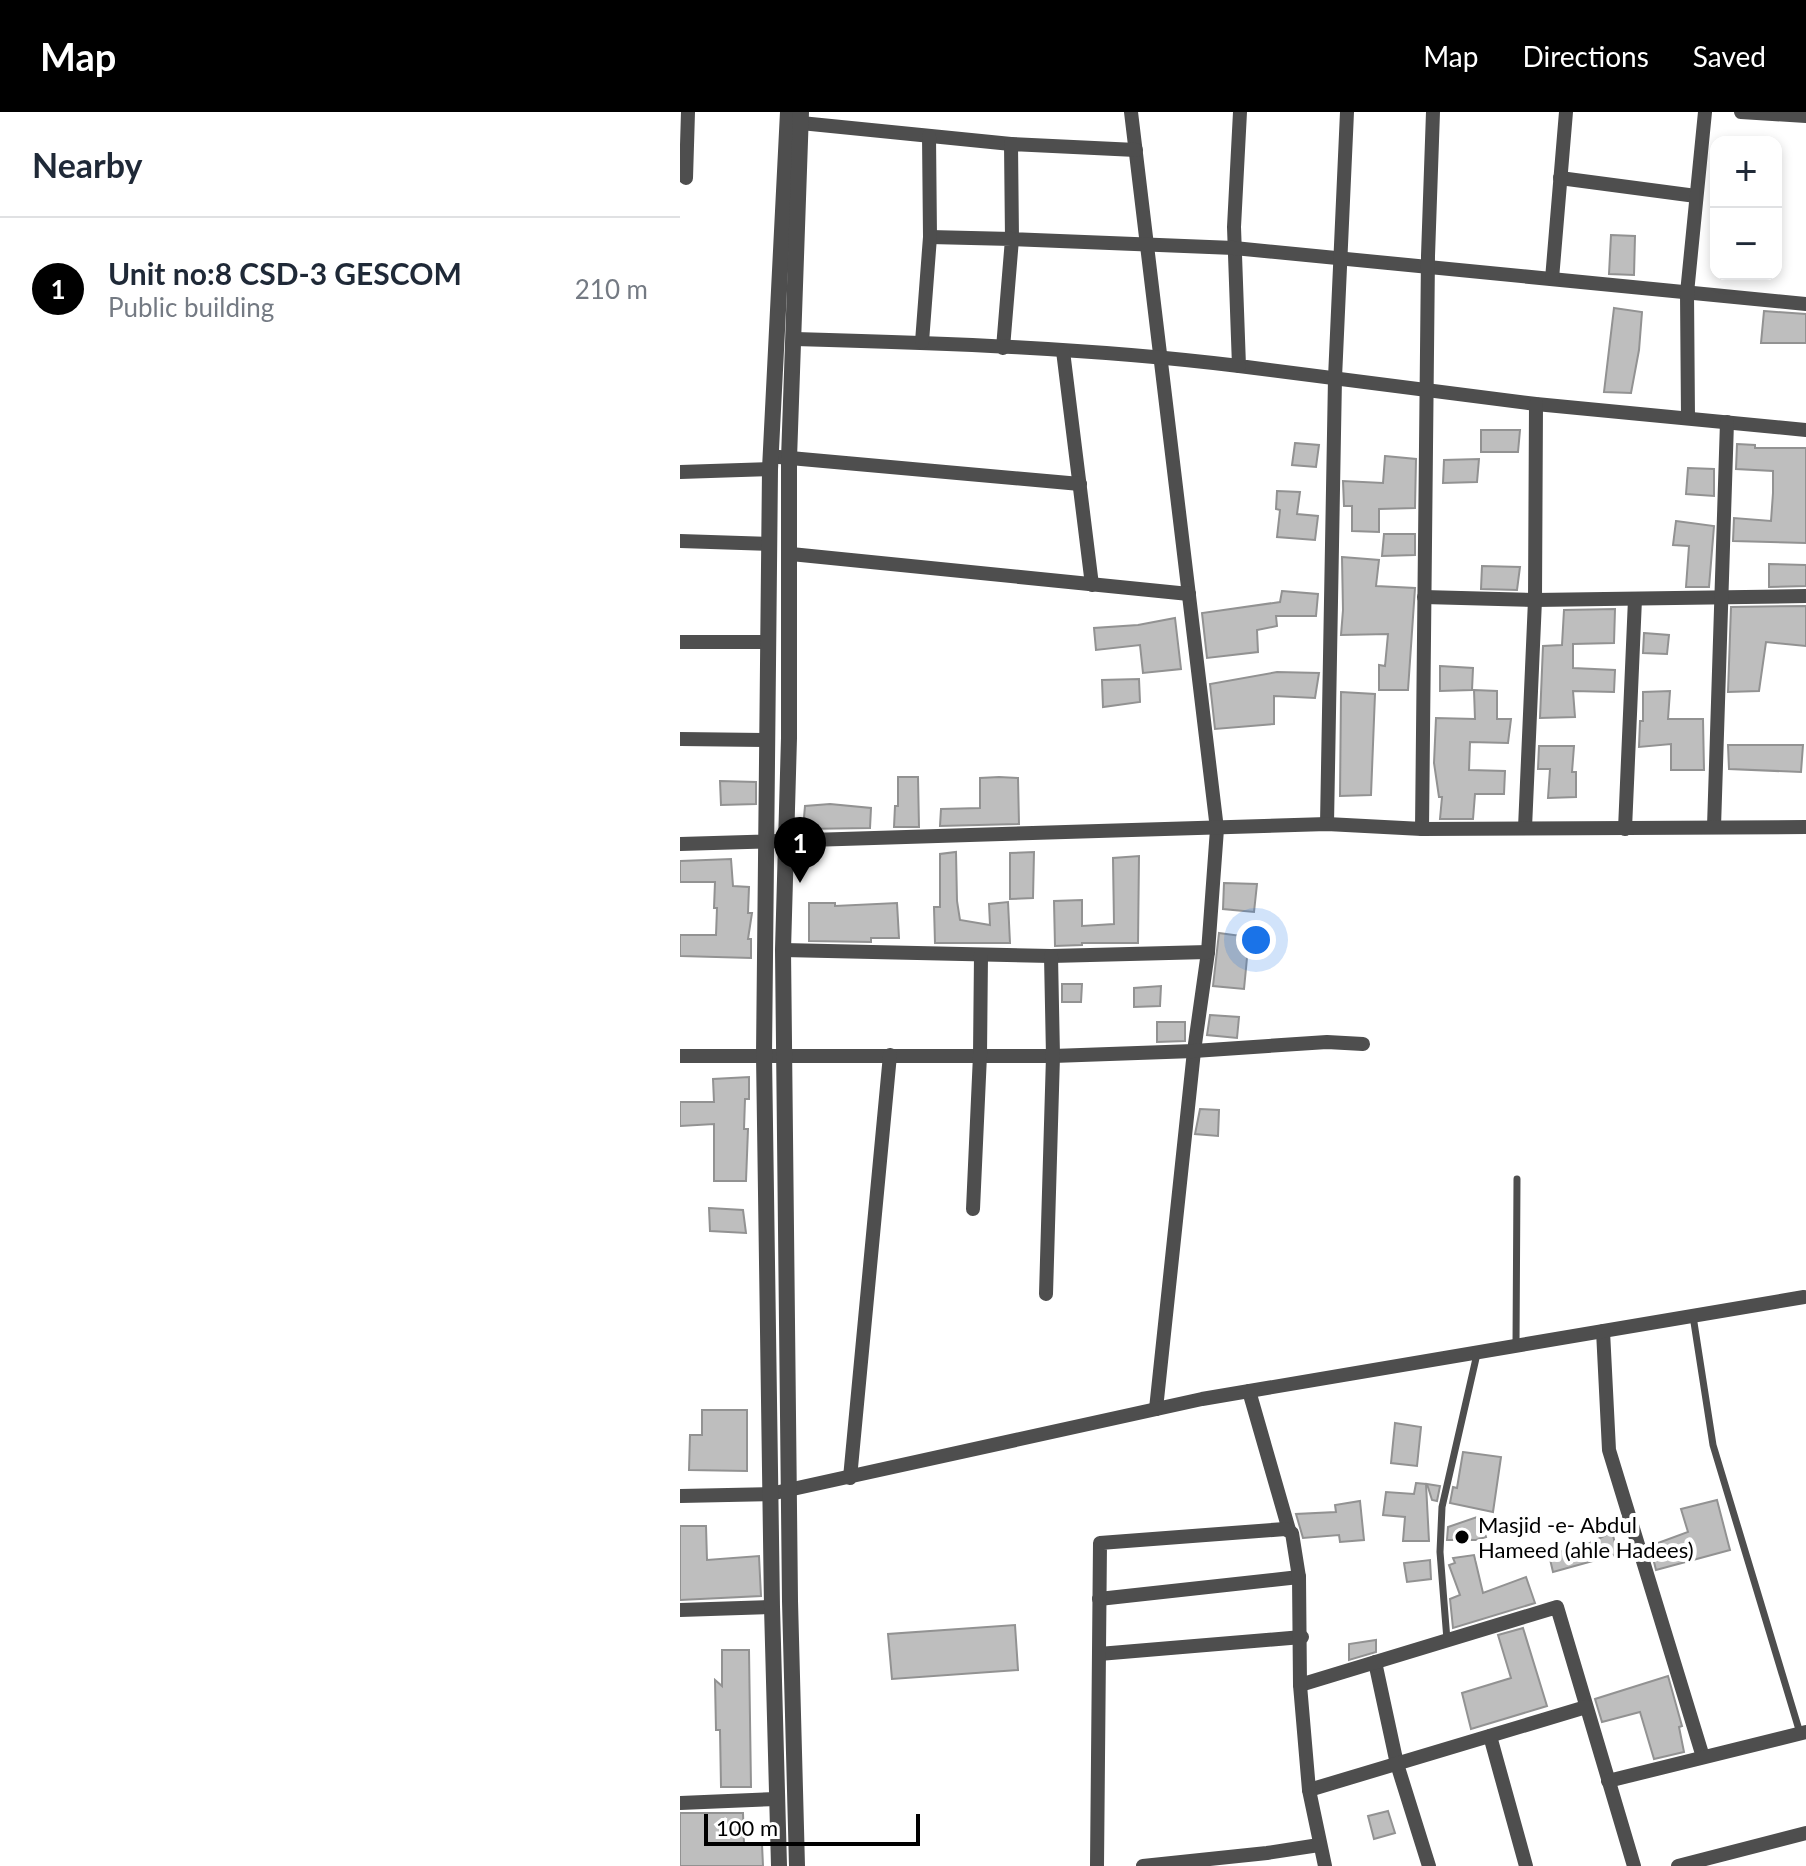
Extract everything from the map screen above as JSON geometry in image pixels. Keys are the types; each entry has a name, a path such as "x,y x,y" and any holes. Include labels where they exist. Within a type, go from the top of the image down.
{"street":[{"path":"680,117 688,112"},
{"path":"686,178 688,112"},
{"path":"1131,112 1217,829 1208,952 1194,1051 1156,1409"},
{"path":"1239,366 1234,248 1240,112"},
{"path":"1327,824 1335,378 1347,112"},
{"path":"1422,829 1428,266 1433,112"},
{"path":"1552,279 1566,112"},
{"path":"1688,418 1687,293 1705,112"},
{"path":"1741,112 1806,116"},
{"path":"796,116 929,136 1011,144 1136,150"},
{"path":"796,116 783,1054 788,1490 797,1866"},
{"path":"779,1866 764,1055 766,842 770,463 796,116"},
{"path":"922,342 930,237 929,136"},
{"path":"1003,348 1012,239 1011,144"},
{"path":"1560,178 1696,196"},
{"path":"930,237 1234,248 1806,304"},
{"path":"795,339 922,342 1160,356 1536,404 1806,430"},
{"path":"1063,351 1092,585"},
{"path":"1525,828 1535,600 1536,404"},
{"path":"1714,827 1727,422"},
{"path":"680,472 789,459 1080,484"},
{"path":"680,541 769,544"},
{"path":"791,554 1189,594"},
{"path":"1424,597 1535,600 1806,596"},
{"path":"1625,829 1635,599"},
{"path":"680,642 768,642"},
{"path":"680,739 768,740"},
{"path":"680,844 1327,824 1422,829 1806,827"},
{"path":"783,950 1051,956 1208,952"},
{"path":"973,1209 981,955"},
{"path":"1046,1294 1053,1056 1051,956"},
{"path":"680,1056 1053,1056 1327,1042 1363,1044"},
{"path":"850,1478 890,1055"},
{"path":"680,1496 770,1494 1249,1391 1477,1354 1805,1294"},
{"path":"1603,1331 1609,1450 1703,1757"},
{"path":"1249,1391 1289,1530 1299,1577 1302,1637 1300,1685 1309,1790 1325,1866"},
{"path":"1097,1866 1100,1543 1289,1530"},
{"path":"1099,1599 1299,1577"},
{"path":"680,1610 772,1607"},
{"path":"1300,1685 1557,1607 1634,1866"},
{"path":"1099,1654 1302,1637"},
{"path":"1375,1662 1397,1764 1429,1866"},
{"path":"1309,1790 1586,1707"},
{"path":"1608,1781 1803,1732"},
{"path":"1490,1736 1526,1866"},
{"path":"680,1803 777,1799"},
{"path":"1678,1866 1806,1833"},
{"path":"1143,1866 1268,1860 1319,1845"}],"lane":[{"path":"1516,1346 1517,1179"},
{"path":"1693,1316 1713,1445 1803,1732"},
{"path":"1447,1640 1440,1552 1441,1519 1477,1354"}],"building":[{"path":"1611,235 1635,236 1634,275 1609,274"},
{"path":"1614,308 1642,312 1631,393 1604,392"},
{"path":"1764,311 1806,314 1806,343 1761,343"},
{"path":"1481,430 1520,430 1518,452 1481,452"},
{"path":"1295,443 1319,445 1316,467 1292,465"},
{"path":"1737,444 1755,445 1755,448 1806,448 1806,543 1733,541 1734,518 1771,521 1773,493 1773,471 1736,469"},
{"path":"1385,456 1416,459 1415,508 1379,509 1379,532 1352,531 1352,506 1344,506 1343,481 1383,483"},
{"path":"1479,459 1477,482 1443,483 1444,460"},
{"path":"1688,468 1714,469 1714,496 1686,494"},
{"path":"1277,491 1300,492 1297,514 1318,516 1315,540 1277,537 1280,510 1276,509"},
{"path":"1676,521 1714,526 1709,587 1686,587 1689,546 1673,545"},
{"path":"1384,534 1415,534 1415,555 1382,556"},
{"path":"1342,557 1379,560 1376,586 1415,588 1408,690 1379,690 1379,665 1385,666 1388,634 1341,635"},
{"path":"1769,564 1806,565 1806,586 1769,587"},
{"path":"1482,566 1520,567 1517,590 1481,589"},
{"path":"1282,591 1318,594 1316,616 1276,616 1277,626 1257,630 1258,652 1207,658 1202,613 1280,602"},
{"path":"1806,606 1806,646 1766,642 1759,691 1728,692 1731,607"},
{"path":"1615,609 1614,643 1573,644 1573,668 1615,670 1614,692 1573,691 1575,717 1540,718 1543,646 1562,645 1564,610"},
{"path":"1175,618 1181,669 1143,673 1140,645 1096,650 1094,628 1138,625"},
{"path":"1644,633 1669,635 1667,654 1643,653"},
{"path":"1440,666 1473,668 1472,690 1440,691"},
{"path":"1277,672 1319,673 1315,698 1274,696 1274,724 1215,729 1210,684"},
{"path":"1139,679 1140,702 1103,707 1102,680"},
{"path":"1474,690 1497,691 1497,719 1511,719 1508,743 1470,742 1469,770 1505,771 1504,794 1475,794 1473,819 1440,819 1442,797 1439,797 1434,763 1436,718 1475,719"},
{"path":"1670,691 1668,719 1703,719 1704,770 1671,770 1671,744 1639,747 1643,692"},
{"path":"1341,692 1375,694 1371,795 1340,796"},
{"path":"1728,745 1803,745 1801,772 1729,769"},
{"path":"1539,746 1574,746 1572,772 1576,772 1576,797 1548,798 1550,769 1538,769"},
{"path":"898,777 918,777 919,827 894,827"},
{"path":"980,778 1018,778 1019,824 940,826 941,809 980,808"},
{"path":"720,781 756,782 756,804 721,805"},
{"path":"830,804 871,808 870,828 803,829 805,806"},
{"path":"956,852 960,920 990,925 989,904 1008,902 1010,943 935,943 934,907 940,907 940,854"},
{"path":"1034,852 1033,898 1010,899 1010,853"},
{"path":"1139,856 1138,943 1055,946 1054,901 1082,900 1082,926 1114,924 1113,858"},
{"path":"731,859 733,886 749,887 748,913 752,913 748,939 751,939 751,958 680,956 680,935 716,935 717,908 714,908 715,882 680,882 680,861"},
{"path":"1224,883 1257,884 1254,912 1223,909"},
{"path":"809,903 835,903 835,906 897,903 899,938 871,938 871,942 809,941"},
{"path":"1219,933 1249,937 1244,989 1213,986"},
{"path":"1062,984 1082,984 1081,1002 1062,1002"},
{"path":"1161,986 1160,1006 1134,1007 1134,988"},
{"path":"1210,1015 1239,1017 1237,1038 1207,1035"},
{"path":"1157,1022 1185,1022 1185,1041 1157,1042"},
{"path":"749,1077 744,1129 748,1129 746,1181 714,1181 714,1124 680,1126 680,1102 714,1102 713,1079"},
{"path":"1200,1109 1219,1110 1218,1136 1195,1134"},
{"path":"709,1208 743,1210 746,1233 710,1231"},
{"path":"702,1410 747,1410 747,1471 689,1470 690,1435 702,1435"},
{"path":"1395,1423 1421,1427 1417,1466 1391,1463"},
{"path":"1463,1452 1501,1457 1493,1512 1450,1503 1453,1487 1457,1488"},
{"path":"1416,1483 1426,1484 1429,1541 1403,1541 1405,1517 1383,1515 1386,1492 1414,1494"},
{"path":"1427,1484 1440,1486 1437,1501 1432,1500"},
{"path":"1717,1500 1730,1550 1656,1570 1650,1546 1688,1532 1681,1509"},
{"path":"1360,1501 1364,1540 1340,1542 1339,1535 1303,1538 1296,1514 1336,1512 1335,1505"},
{"path":"1480,1516 1486,1537 1447,1540 1448,1527"},
{"path":"680,1526 706,1526 707,1560 759,1556 761,1596 680,1600"},
{"path":"1612,1532 1618,1554 1553,1572 1549,1555 1590,1543"},
{"path":"1474,1555 1483,1593 1526,1577 1535,1603 1453,1628 1450,1599 1460,1595 1449,1565 1455,1563 1453,1558"},
{"path":"1430,1560 1431,1579 1407,1582 1404,1563"},
{"path":"1015,1625 1018,1670 892,1679 888,1634"},
{"path":"1523,1628 1547,1706 1471,1729 1462,1693 1511,1678 1498,1635"},
{"path":"1376,1640 1376,1652 1349,1660 1349,1644"},
{"path":"722,1650 749,1650 751,1787 721,1787 715,1680 722,1686"},
{"path":"1668,1676 1682,1726 1679,1727 1684,1752 1654,1759 1640,1712 1602,1722 1595,1699"},
{"path":"1388,1811 1395,1833 1374,1839 1368,1816"},
{"path":"680,1813 743,1813 744,1844 762,1844 763,1866 680,1866"}],"place":[{"name":"Unit no:8 CSD-3 GESCOM","path":"800,883"},
{"name":"Masjid -e- Abdul Hameed (ahle Hadees)","path":"1462,1537"}]}
